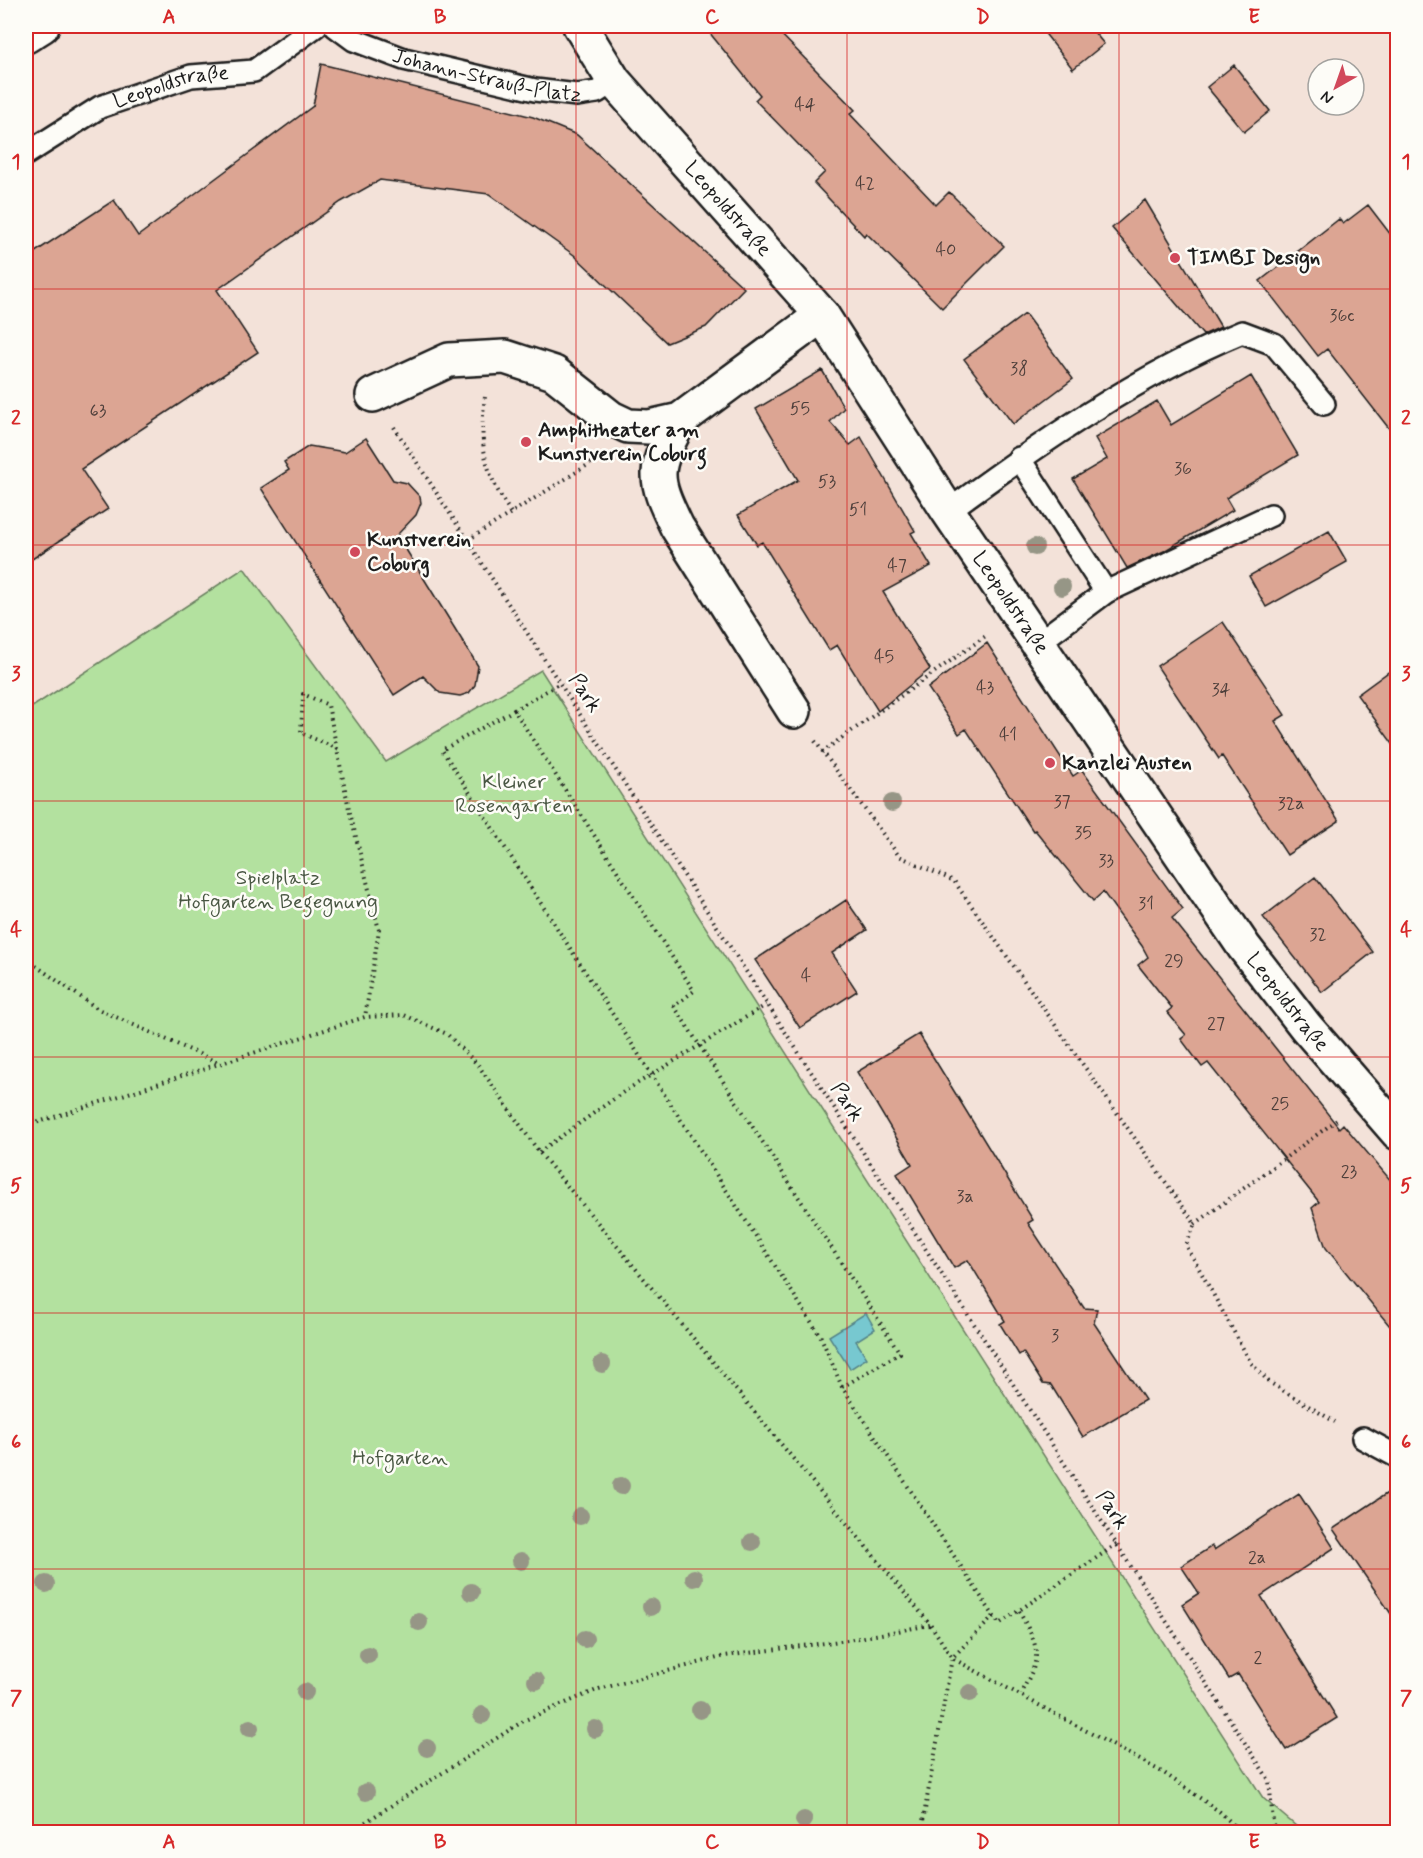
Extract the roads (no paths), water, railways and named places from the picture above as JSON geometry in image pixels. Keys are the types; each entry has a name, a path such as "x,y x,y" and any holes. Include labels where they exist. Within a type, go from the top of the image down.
{"street":[{"path":"26,36 42,26"},
{"name":"Johann-Strauß-Platz","path":"580,26 614,81"},
{"name":"Leopoldstraße","path":"614,81 822,315 948,511 1244,947 1306,1027 1398,1133"},
{"path":"373,395 449,360 505,357 554,374 611,418 628,426 664,424 822,315"},
{"path":"664,424 657,476 662,496 677,526 794,711"}],"lane":[{"name":"Leopoldstraße","path":"26,154 100,107 191,76 254,71 316,26"},
{"name":"Johann-Strauß-Platz","path":"335,26 354,40 404,59 535,90 577,95 597,92 614,81"},
{"path":"948,511 1019,458 1188,354 1242,332 1274,344 1324,404"},
{"path":"1019,458 1107,592"},
{"path":"1038,643 1107,592 1271,515"},
{"path":"1363,1438 1398,1457"}],"water":[{"path":"866,1313 875,1329 856,1341 867,1358 850,1369 829,1336"}],"place":[{"name":"TIMBI Design","path":"1175,258"},
{"name":"Amphitheater am Kunstverein Coburg","path":"526,442"},
{"name":"Kunstverein Coburg","path":"355,552"},
{"name":"Kanzlei Austen","path":"1050,763"}],"park label":[{"name":"Kleiner Rosengarten","path":"514,794"},
{"name":"Spielplatz Hofgarten Begegnung","path":"278,890"},
{"name":"Hofgarten","path":"400,1458"}]}
